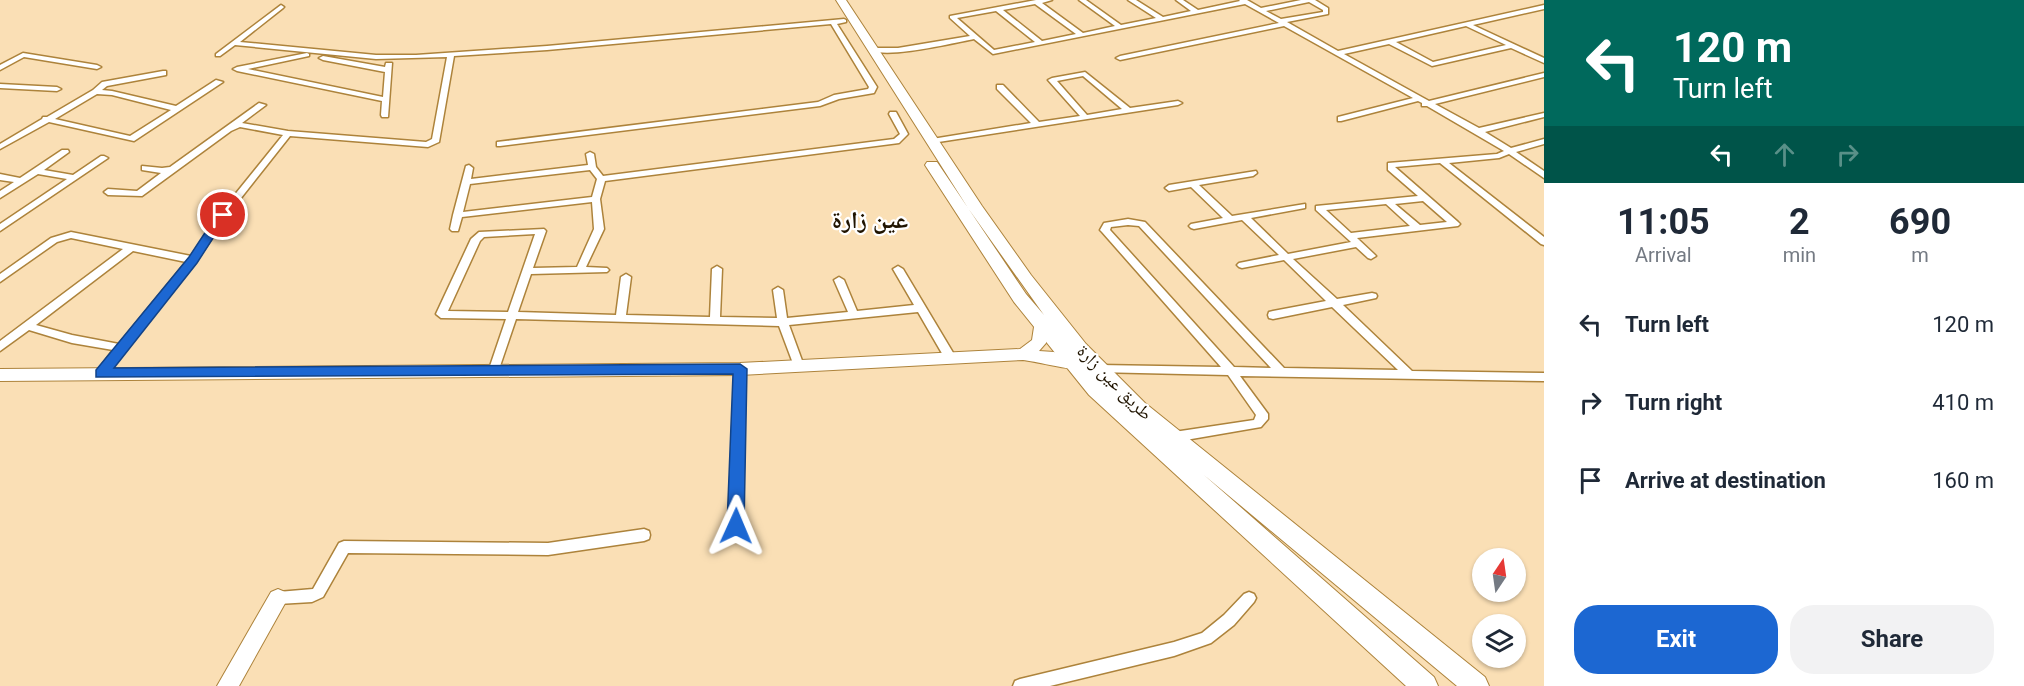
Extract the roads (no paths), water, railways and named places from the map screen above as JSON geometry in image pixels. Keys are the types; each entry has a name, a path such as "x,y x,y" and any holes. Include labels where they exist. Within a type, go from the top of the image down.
{"main road":[{"name":"طريق عين زارة","path":"830,0 839,22 1041,327 1115,411 1250,527 1405,679 1425,686"},
{"name":"طريق عين زارة","path":"841,0 1025,279 1080,349 1138,408 1470,683"},
{"path":"1023,354 1039,343 1041,327"},
{"path":"0,375 740,369 1023,354 1054,358 1074,365"},
{"path":"226,686 278,598"}],"street":[{"path":"1049,0 952,17 993,52 1244,1 1421,102 1478,131 1544,176"},
{"path":"1082,0 1120,27"},
{"path":"1131,0 1161,18"},
{"path":"1179,0 1197,12"},
{"path":"1120,58 1326,13 1326,9 1311,0 1260,10"},
{"path":"1036,2 1082,35"},
{"path":"218,55 281,6"},
{"path":"1337,53 1544,7"},
{"path":"996,8 1041,43"},
{"path":"234,43 398,57 451,55 839,22 873,87 871,91 837,97 820,104 500,144"},
{"path":"1466,24 1544,61"},
{"path":"876,54 976,37"},
{"path":"1389,41 1432,64 1512,46"},
{"path":"386,100 237,69 304,54 387,70"},
{"path":"0,68 23,55 97,67"},
{"path":"229,129 238,126 288,133 429,145 436,140 451,55"},
{"path":"385,115 387,70 398,57"},
{"path":"0,147 96,92 105,84 163,73"},
{"path":"1084,116 1052,80 1085,74 1126,110"},
{"path":"1341,119 1544,75"},
{"path":"46,119 131,139 219,82"},
{"path":"0,86 57,89"},
{"path":"1000,87 1036,124"},
{"path":"96,92 112,93 178,109"},
{"path":"932,141 1178,103"},
{"path":"108,192 139,194 262,105"},
{"path":"602,179 896,141 904,134 893,114"},
{"path":"1478,131 1544,115"},
{"path":"101,373 193,260 223,215 288,133"},
{"path":"1348,236 1455,224 1391,168 1391,165 1499,156 1544,141"},
{"path":"0,195 65,152"},
{"path":"590,154 592,167 602,179"},
{"path":"0,228 104,158"},
{"path":"1442,161 1544,242"},
{"path":"466,182 592,167"},
{"path":"145,168 165,171 173,169"},
{"path":"455,229 469,168"},
{"path":"37,171 73,178"},
{"path":"1169,188 1253,173"},
{"path":"0,177 22,180"},
{"path":"580,270 598,229 596,199 602,179"},
{"path":"1193,184 1230,219"},
{"path":"1371,256 1319,208 1427,198"},
{"path":"457,215 596,199"},
{"path":"1387,201 1419,229"},
{"path":"1194,226 1302,206"},
{"path":"1244,217 1410,375"},
{"path":"1174,437 1260,422 1263,417 1231,371 1105,230 1107,225 1128,222 1142,224 1281,372"},
{"path":"493,372 513,315 528,271 541,231 482,234 476,239 441,314 513,315 621,317 783,322 920,308"},
{"path":"0,279 62,236 71,235 193,260"},
{"path":"1242,266 1356,244"},
{"path":"0,347 130,248"},
{"path":"715,320 717,269"},
{"path":"898,269 951,359"},
{"path":"528,271 604,270"},
{"path":"621,317 626,277"},
{"path":"839,280 854,315"},
{"path":"778,290 783,322 799,366"},
{"path":"1273,315 1372,296"},
{"path":"28,326 72,339 121,348"},
{"path":"736,526 740,369"},
{"path":"1100,369 1544,377"},
{"path":"278,598 312,596 318,593 344,547 548,549 644,535"},
{"path":"1020,686 1174,649 1206,638 1229,620 1249,598"}],"district":[{"name":"عين زارة","path":"870,220"}]}
